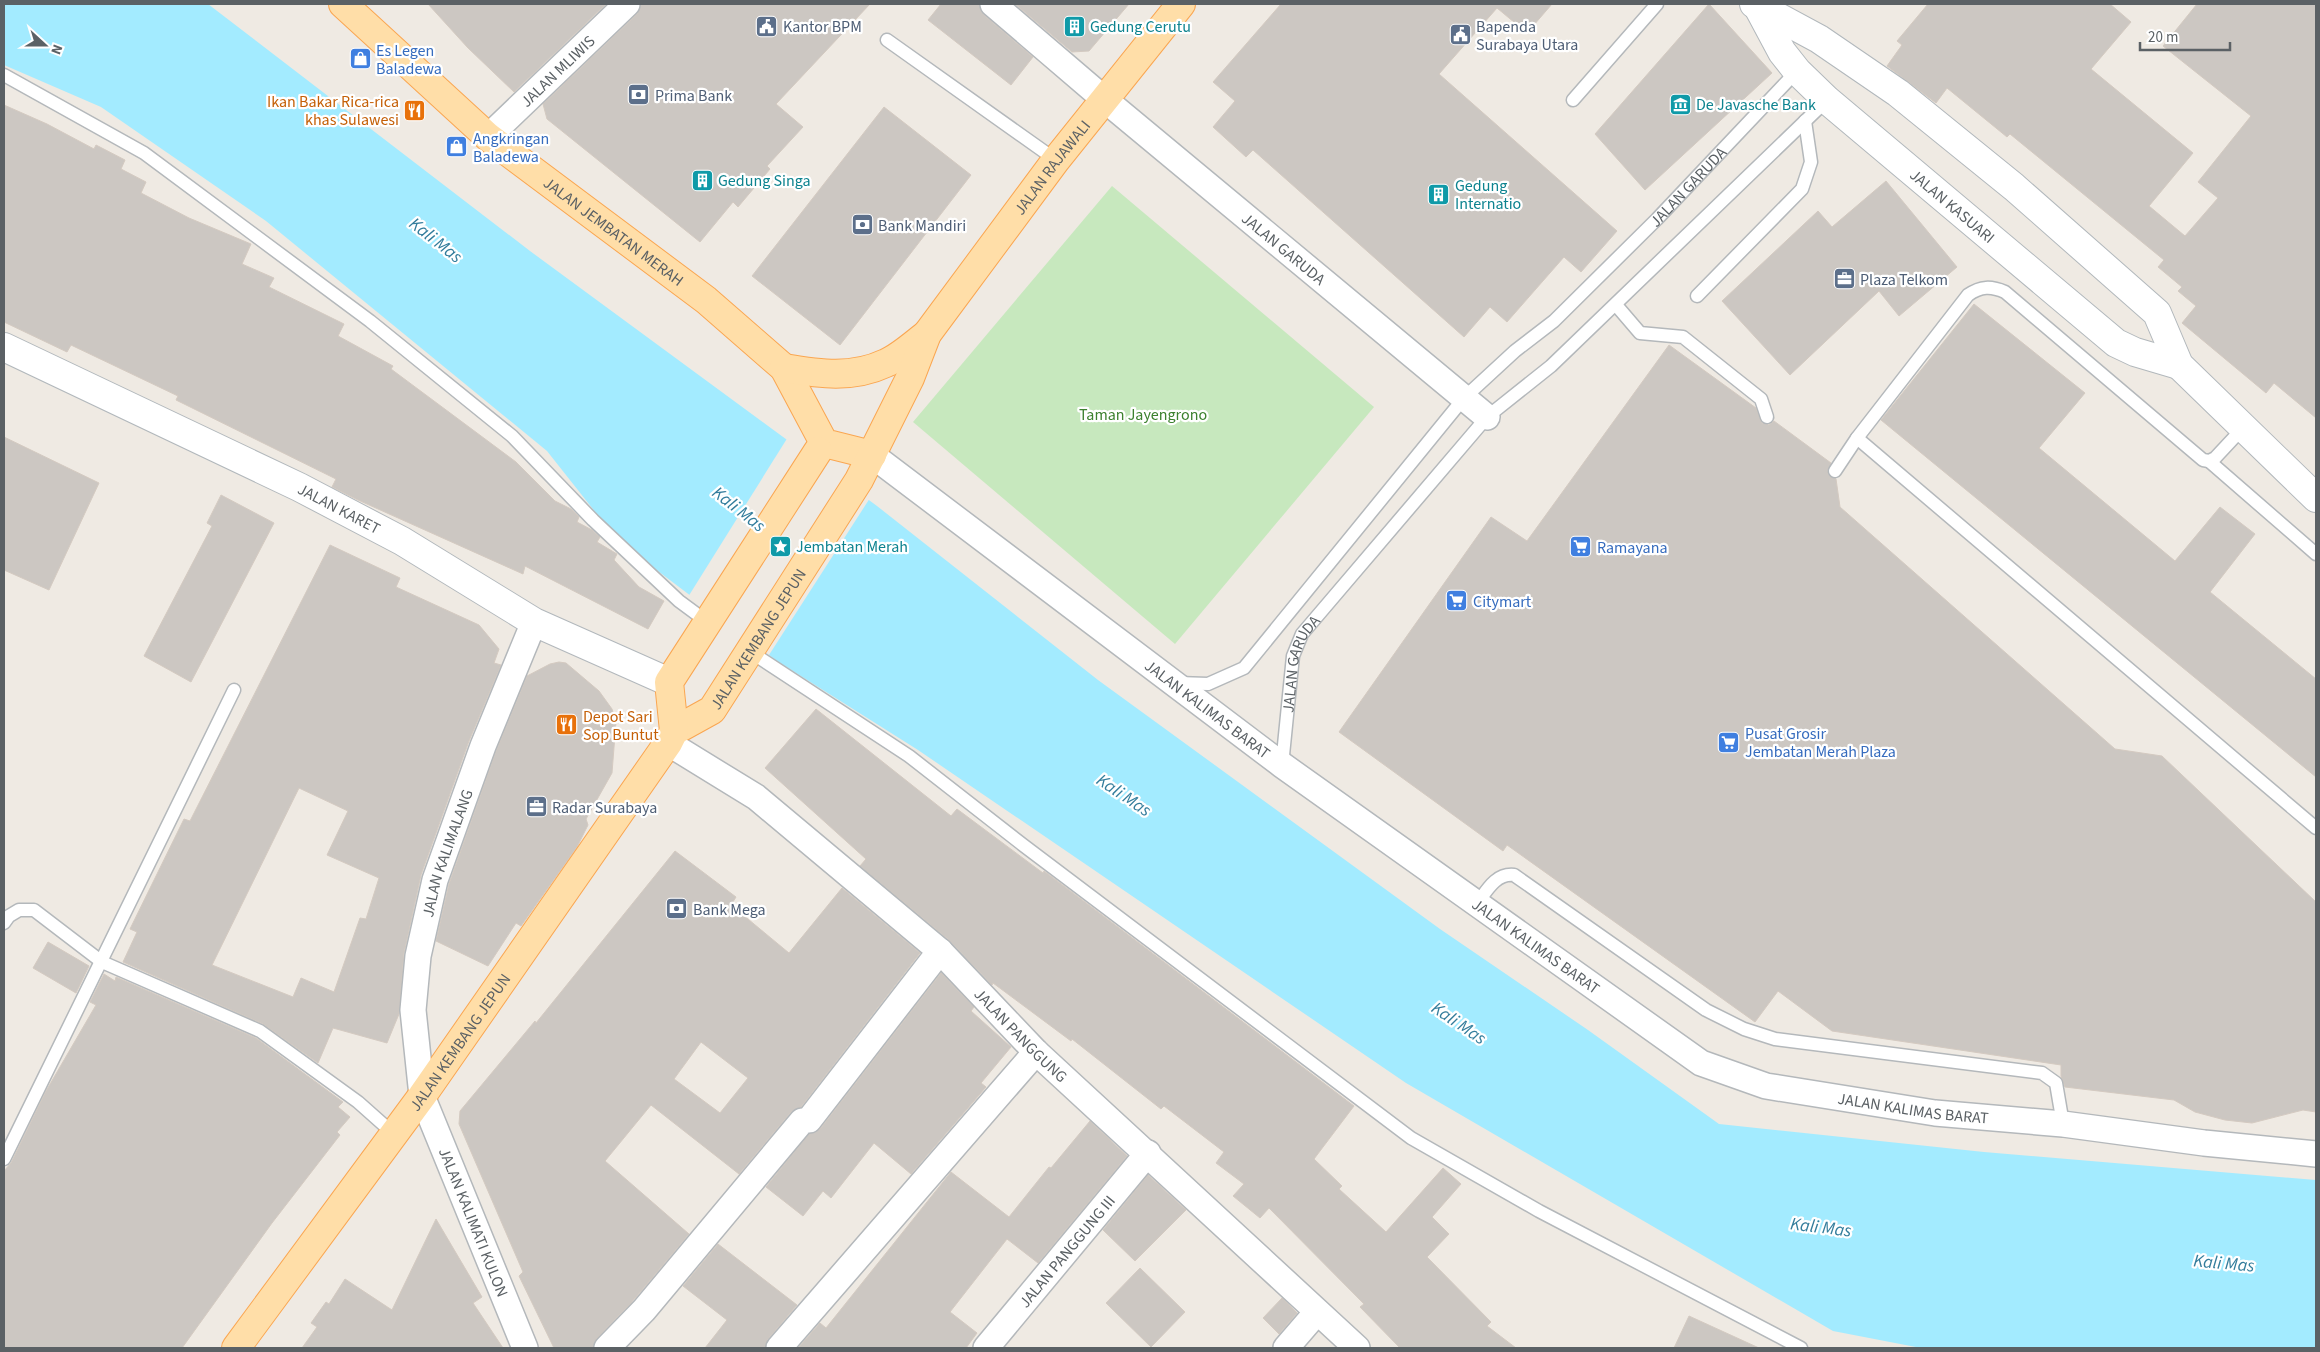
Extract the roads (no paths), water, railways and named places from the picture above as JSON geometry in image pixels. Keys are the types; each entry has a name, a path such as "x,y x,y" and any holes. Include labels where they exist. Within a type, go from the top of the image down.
{"main road":[{"name":"JALAN JEMBATAN MERAH","path":"343,4 488,137 706,300 784,368 821,447"},
{"name":"JALAN RAJAWALI","path":"872,454 910,378 927,334 1056,160 1181,4"},
{"name":"JALAN RAJAWALI","path":"784,368 828,375 854,374 887,363 927,334"},
{"path":"671,737 668,682 821,447 872,454"},
{"name":"JALAN KEMBANG JEPUN","path":"236,1348 422,1096 671,737 712,710 859,480 872,454"}],"street":[{"name":"JALAN MLIWIS","path":"488,137 627,4"},
{"name":"JALAN GARUDA","path":"993,4 1487,417"},
{"name":"JALAN KASUARI","path":"1757,6 1782,52 1797,71 1827,100 2116,343 2135,352 2178,365"},
{"name":"JALAN KASUARI","path":"1757,6 1819,39 1898,93 2014,187 2157,313 2178,365 2316,498"},
{"name":"JALAN KARET","path":"4,346 299,487 402,541 534,622 668,682"},
{"name":"JALAN KALIMAS BARAT","path":"872,454 1282,765 1476,905 1701,1063 1766,1086 1935,1112 2062,1124 2204,1143 2316,1154"},
{"name":"JALAN KALIMALANG","path":"422,1096 413,1010 418,956 435,880 483,746 534,622"},
{"name":"JALAN PANGGUNG","path":"671,737 756,797 940,951 1036,1052 1357,1348"},
{"path":"607,1348 644,1310 802,1121 809,1120 940,951"},
{"path":"780,1348 1036,1052"},
{"name":"JALAN KALIMATI KULON","path":"422,1096 525,1348"},
{"name":"JALAN PANGGUNG III","path":"986,1348 1148,1154"},
{"path":"1286,1348 1317,1312"}],"lane":[{"path":"1573,100 1658,4"},
{"path":"887,40 1056,160"},
{"name":"JALAN GARUDA","path":"1174,683 1208,684 1244,668 1464,398 1515,351 1554,321 1657,219 1797,71"},
{"path":"4,75 144,153 370,321 512,436 593,520 679,601 708,619"},
{"name":"JALAN GARUDA","path":"1282,765 1294,656 1302,634 1487,417 1551,366 1827,100"},
{"path":"1697,296 1802,189 1811,162 1805,121"},
{"path":"1834,471 1968,295 1977,288 1993,287 2005,292 2196,455 2209,461 2316,554"},
{"path":"1616,305 1640,332 1683,338 1761,400 1767,416"},
{"path":"2209,461 2215,458 2243,428"},
{"path":"1858,438 2316,828"},
{"path":"751,649 910,756 1031,851 1412,1138 1539,1211 1801,1348"},
{"path":"4,1159 234,690"},
{"path":"1476,905 1498,878 1506,874 1514,875 1706,1010 1726,1021 1775,1039 2042,1073 2056,1083 2062,1124"},
{"path":"4,923 9,916 19,910 34,910 102,962 260,1031 358,1102 394,1134"}],"water":[{"name":"Kali Mas","path":"4,4 208,4 530,251 877,506 1098,680 1440,929 1588,1030 1719,1124 1984,1152 2316,1180 2316,1348 1921,1348 1833,1331 1406,1083 918,750 777,661 642,559 600,518 547,451 266,221 101,107 4,65"}],"place":[{"name":"Kantor BPM","path":"767,26"},
{"name":"Gedung Cerutu","path":"1074,26"},
{"name":"Bapenda Surabaya Utara","path":"1460,35"},
{"name":"Es Legen Baladewa","path":"360,59"},
{"name":"Prima Bank","path":"639,95"},
{"name":"De Javasche Bank","path":"1680,104"},
{"name":"Ikan Bakar Rica-rica khas Sulawesi","path":"415,110"},
{"name":"Angkringan Baladewa","path":"457,147"},
{"name":"Gedung Singa","path":"702,180"},
{"name":"Gedung Internatio","path":"1439,194"},
{"name":"Bank Mandiri","path":"862,225"},
{"name":"Plaza Telkom","path":"1844,279"},
{"name":"Jembatan Merah","path":"780,546"},
{"name":"Ramayana","path":"1581,547"},
{"name":"Citymart","path":"1457,601"},
{"name":"Depot Sari Sop Buntut","path":"567,725"},
{"name":"Pusat Grosir Jembatan Merah Plaza","path":"1729,742"},
{"name":"Radar Surabaya","path":"536,807"},
{"name":"Bank Mega","path":"677,909"}],"park label":[{"name":"Taman Jayengrono","path":"1143,414"}]}
